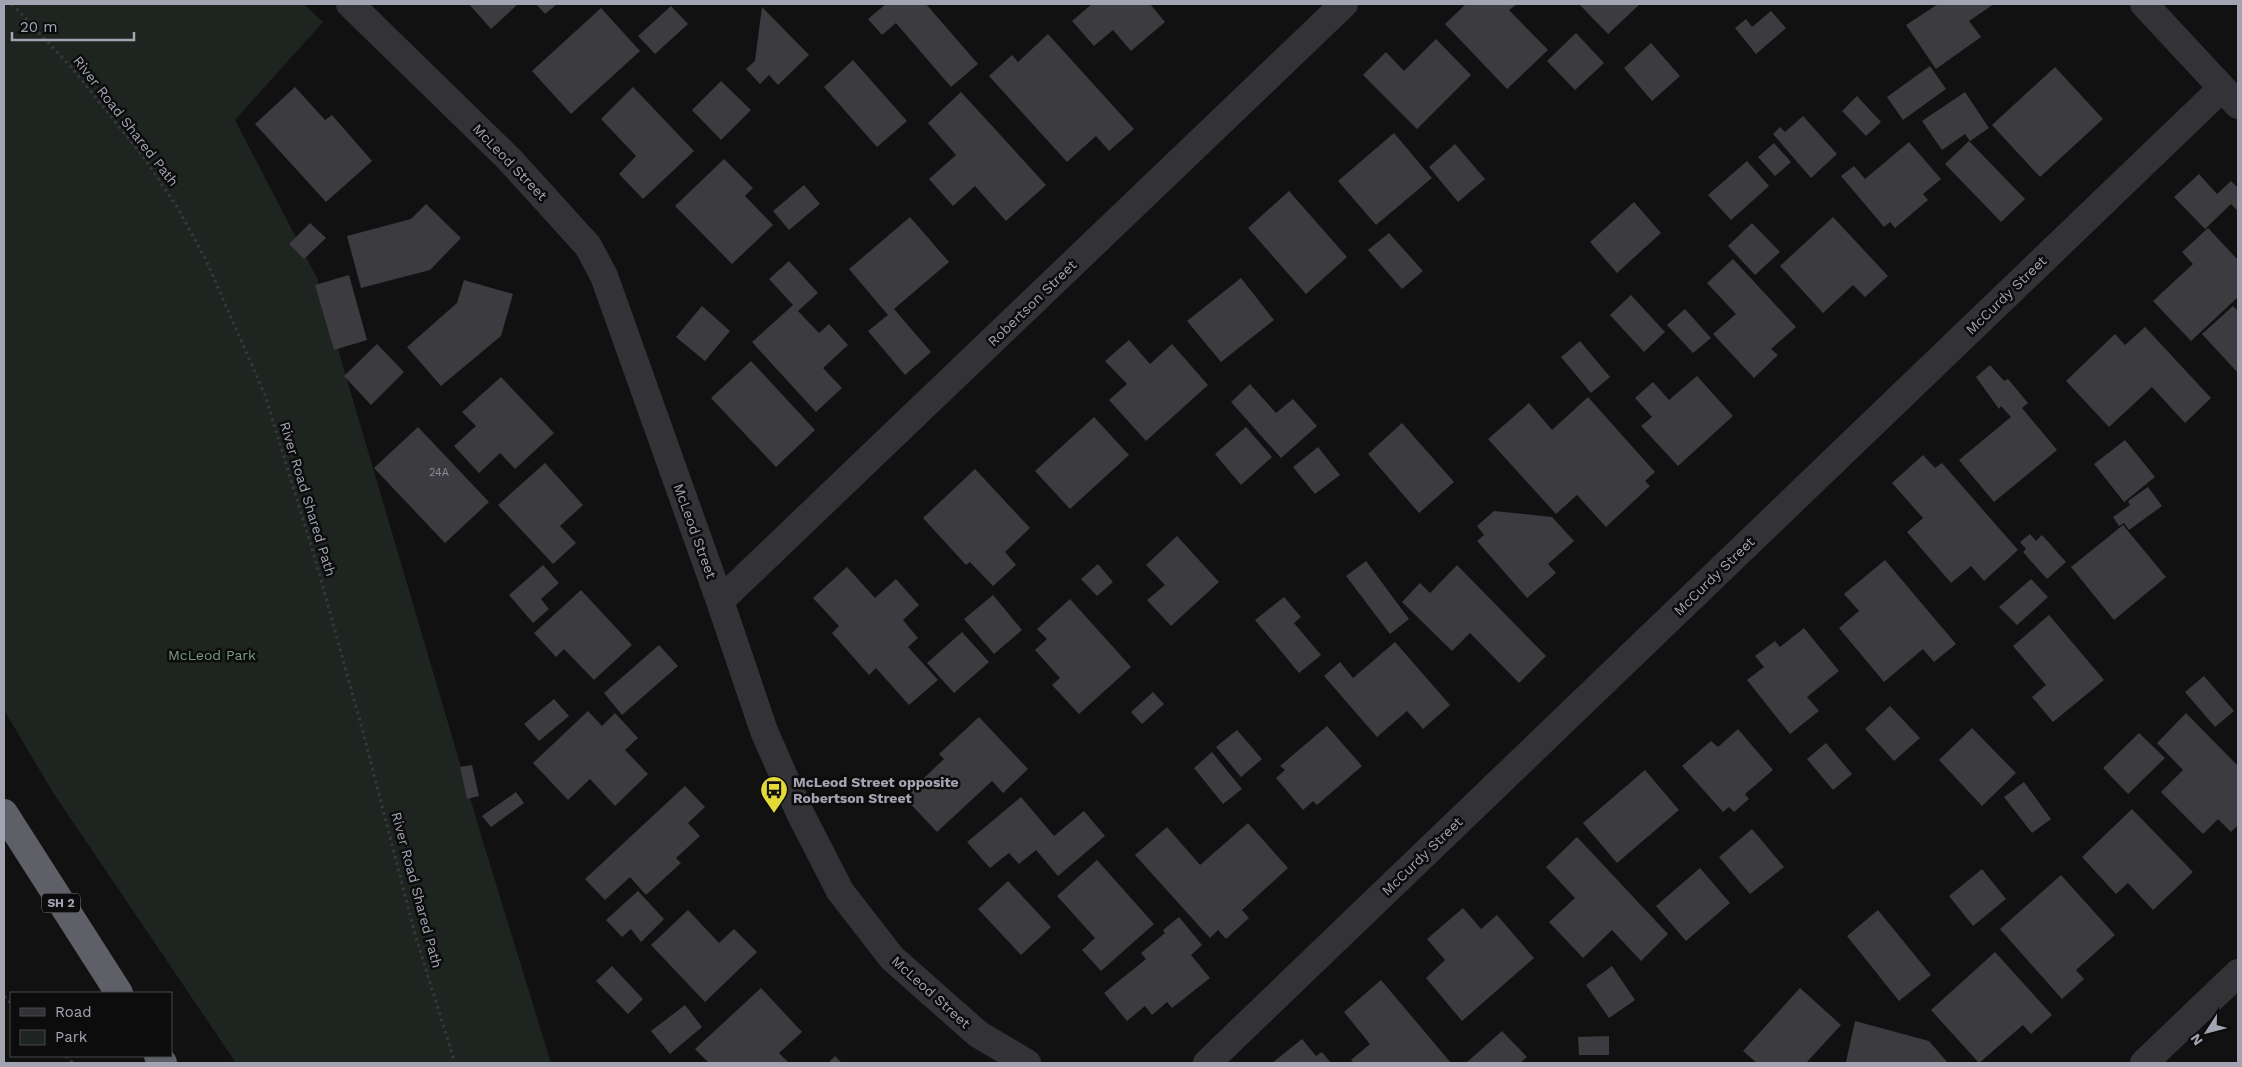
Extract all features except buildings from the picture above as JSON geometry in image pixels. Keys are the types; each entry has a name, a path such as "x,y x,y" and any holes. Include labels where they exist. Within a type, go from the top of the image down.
{"highway":[{"name":"SH 2","path":"4,813 118,992"},
{"name":"SH 2","path":"4,844 111,992"}],"street":[{"name":"McLeod Street","path":"350,4 509,159 588,246 604,276 720,601 764,731 799,811 840,891 892,958 978,1034 1027,1063"},
{"name":"Robertson Street","path":"720,601 1344,4"},
{"path":"2144,4 2230,97"},
{"name":"McCurdy Street","path":"1207,1063 2230,97"},
{"path":"2144,1063 2238,973"}],"path":[{"name":"River Road Shared Path","path":"12,4 71,67 150,167 177,206 205,258 265,395 314,552 415,934 455,1063"}],"green space":[{"name":"McLeod Park","path":"4,4 304,4 323,22 235,120 317,278 484,845 551,1063 236,1063 54,794 4,710"}],"place":[{"name":"McLeod Street opposite Robertson Street","path":"774,814"}]}
